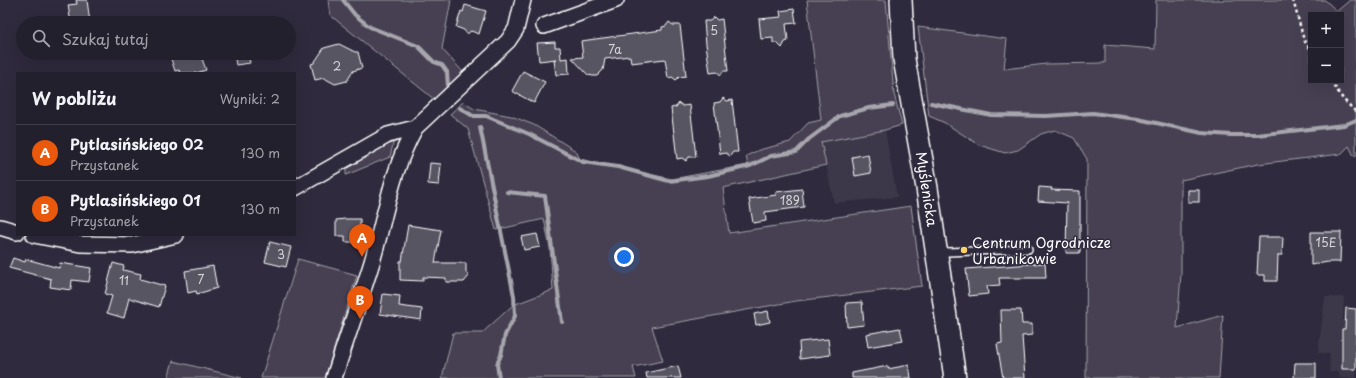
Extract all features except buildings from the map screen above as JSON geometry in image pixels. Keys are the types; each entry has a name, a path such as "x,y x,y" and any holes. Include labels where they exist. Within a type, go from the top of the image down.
{"street":[{"path":"334,378 372,261 399,163 416,128 508,40 516,29 523,0"},
{"path":"544,26 616,0"},
{"name":"Myślenicka","path":"901,0 904,59 928,188 955,378"},
{"path":"296,187 388,135 416,128"},
{"path":"0,227 16,232"},
{"path":"39,236 80,244 132,245 172,236"}],"lane":[{"path":"936,251 947,252 1028,249"}],"path":[{"path":"1293,0 1304,40 1309,48"},
{"path":"1333,84 1343,98 1356,112"}],"shaded area":[{"path":"328,0 451,0 442,49 464,73 435,100 330,15"},
{"path":"807,0 886,0 894,94 902,125 885,130 821,142 826,165 723,188 729,233 911,206 922,286 796,301 652,327 663,361 633,367 636,378 442,378 453,333 482,333 513,305 553,290 550,248 544,219 496,230 468,129 450,114 463,102 474,109 511,116 534,125 576,151 580,159 672,179 748,165 746,156 759,150 790,142 808,123 821,120"},
{"path":"1156,0 1325,0 1337,11 1350,0 1356,0 1356,156 1354,156 1349,146 1341,154 1258,164 1181,180 1181,274 1177,328 1223,315 1219,378 1086,378 1087,159 1074,138 1055,130 1041,134 1018,150 1005,153 979,145 945,123 929,116 918,27 1007,39 1004,69 1046,64 1105,63 1105,45 1155,49"},
{"path":"885,130 897,197 834,203 821,142"},
{"path":"394,140 390,157 346,175 346,167"},
{"path":"298,259 357,275 325,378 261,378"},
{"path":"1325,297 1344,297 1343,320 1356,321 1356,378 1340,378 1339,372 1329,372 1330,353 1318,353"},
{"path":"173,361 242,378 168,378"}],"waterway":[{"path":"343,0 355,15 370,27 418,46 434,62 442,65 447,72 448,87"},
{"path":"931,103 991,115 1046,116 1093,113 1138,119 1202,133 1231,135 1257,135 1344,125 1356,120"},
{"path":"460,108 473,116 486,116 529,134 583,162 618,167 669,181 708,176 750,166 771,156 796,152 809,139 840,116 869,108 893,105"},
{"path":"480,127 514,296 515,316 505,335 501,355 497,364 499,378"},
{"path":"507,192 545,196 562,322"}],"place":[{"name":"Centrum Ogrodnicze Urbanikowie","path":"964,250"},
{"name":"Pytlasińskiego 02","path":"362,257"},
{"name":"Pytlasińskiego 01","path":"360,319"}]}
